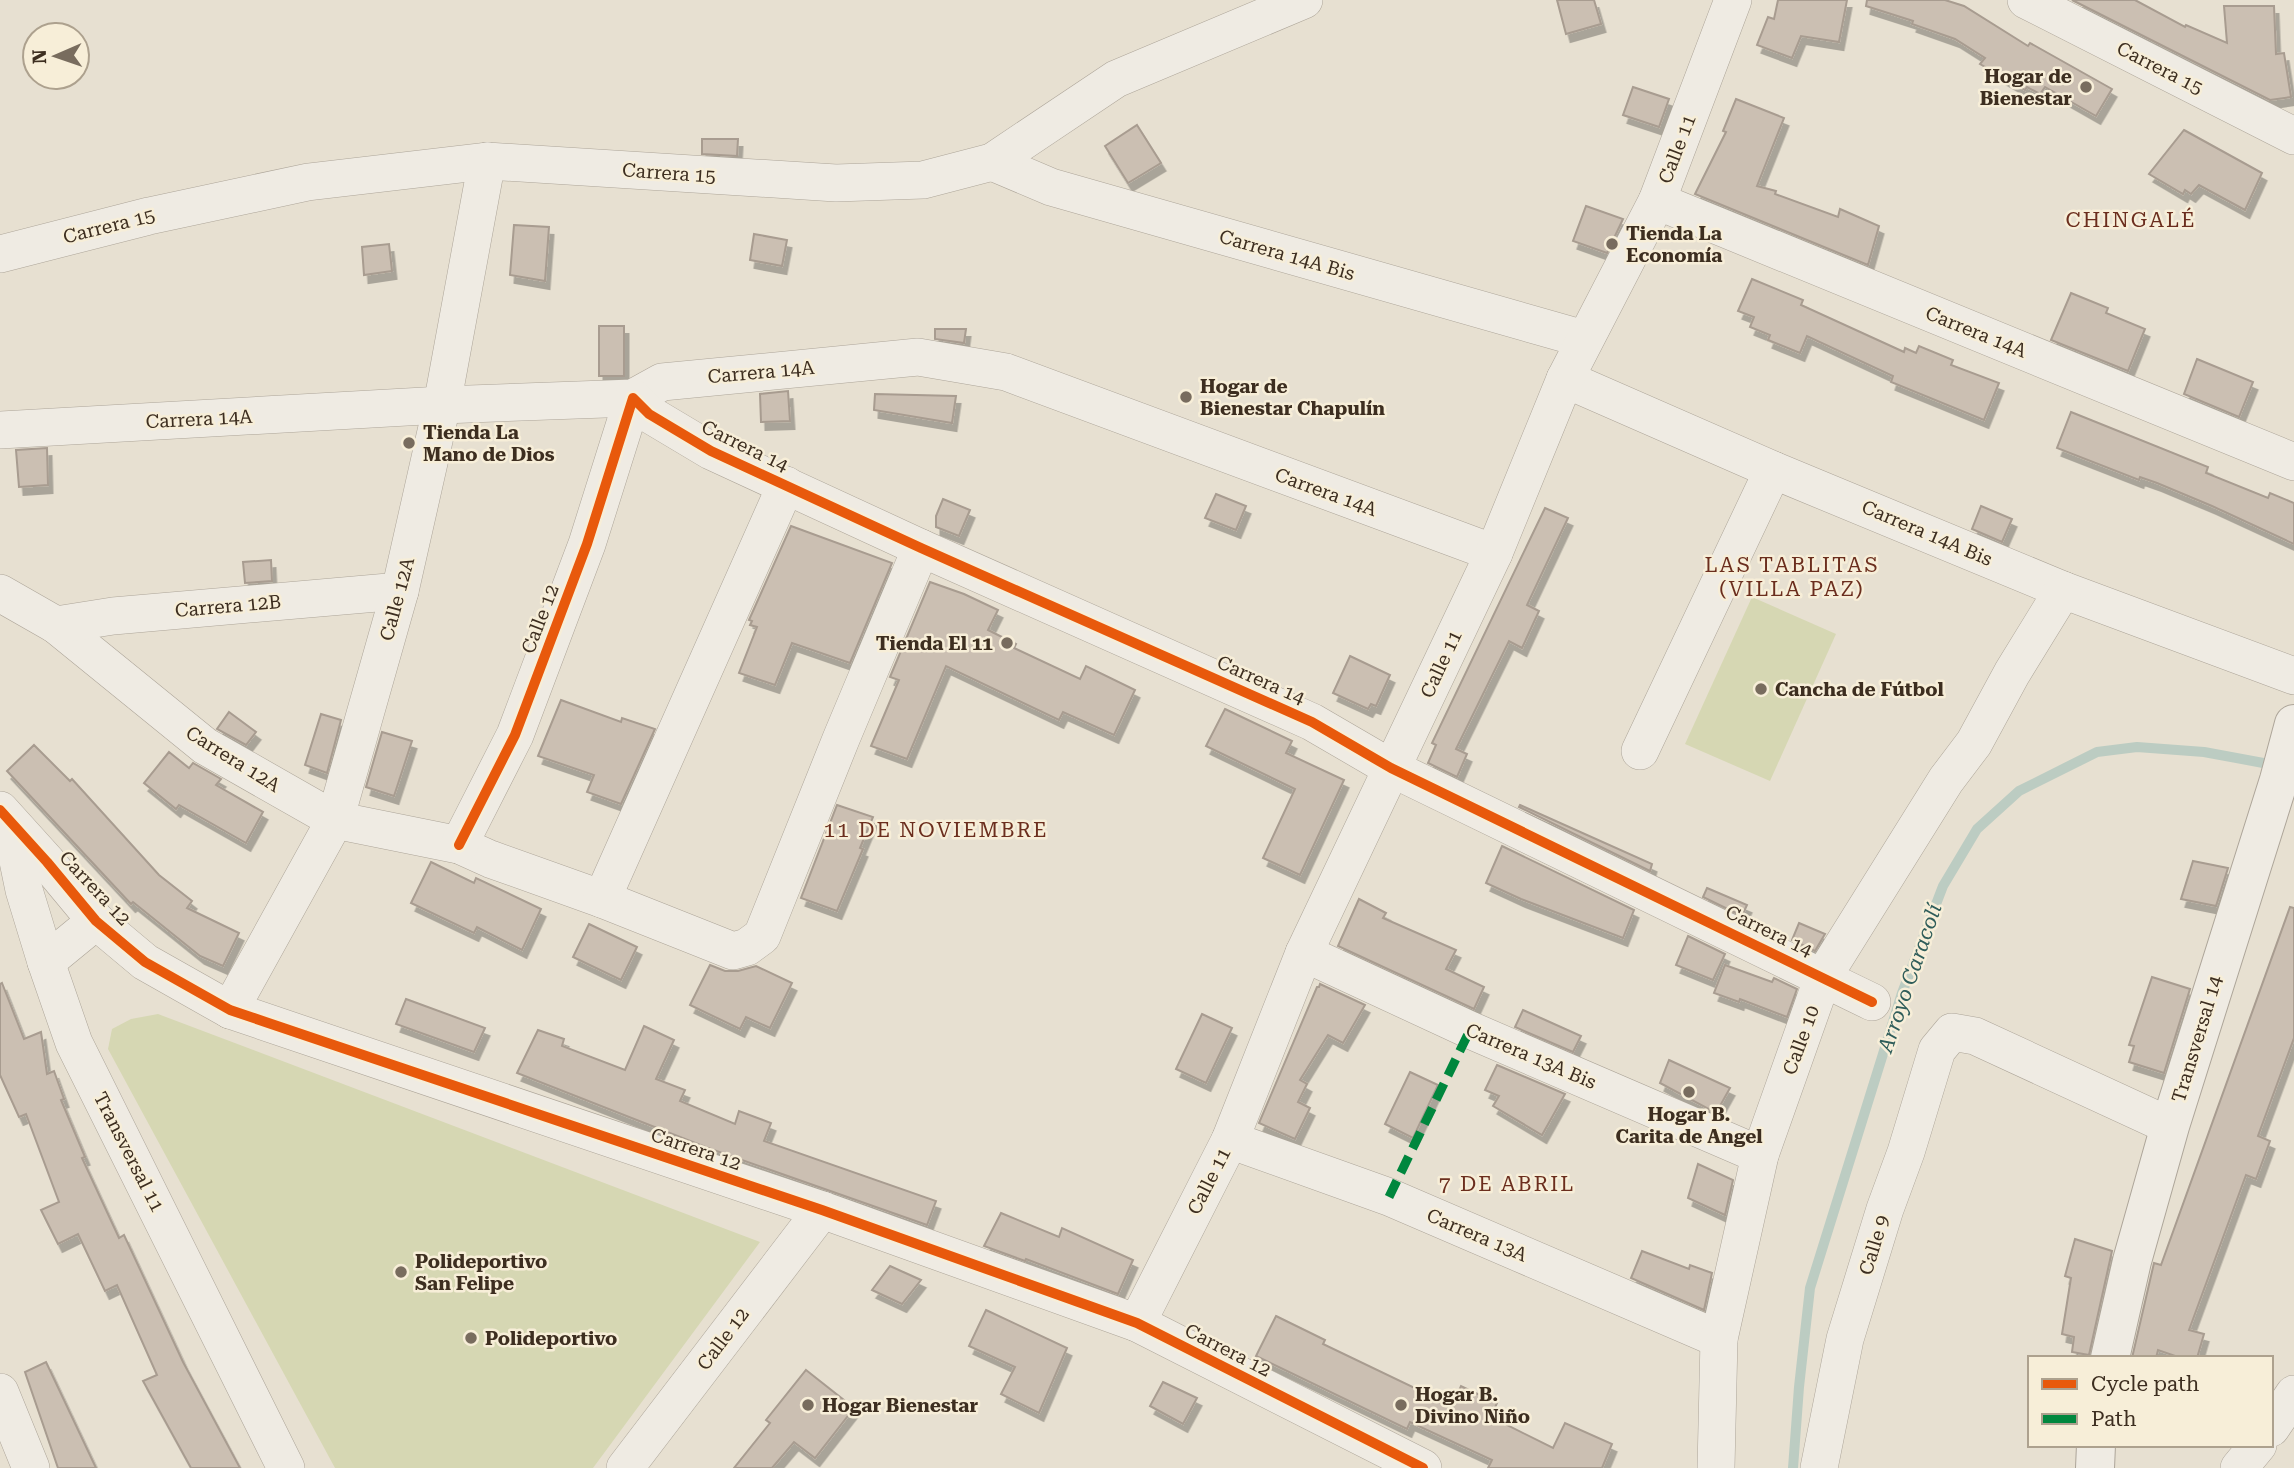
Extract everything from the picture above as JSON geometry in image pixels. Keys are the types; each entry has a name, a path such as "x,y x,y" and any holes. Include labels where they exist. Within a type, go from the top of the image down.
{"street":[{"name":"Carrera 15","path":"0,254 149,216 308,182 486,161 836,183 923,180 992,162 1116,79 1304,0"},
{"name":"Calle 11","path":"1137,1323 1230,1140 1304,953 1494,553 1565,379 1657,201 1733,0"},
{"name":"Carrera 15","path":"2026,0 2294,136"},
{"name":"Calle 12A","path":"230,1010 335,820 400,591 442,405 486,161"},
{"name":"Carrera 14A Bis","path":"992,162 1051,187 1584,339"},
{"name":"Carrera 14A","path":"1657,201 2294,462"},
{"name":"Carrera 14A","path":"0,430 442,405 633,398 662,382 918,357 1006,372 1494,553"},
{"name":"Carrera 14A Bis","path":"1565,379 1773,470 2063,590 2294,676"},
{"name":"Carrera 14","path":"633,398 649,414 711,450 921,548 1312,722 1391,768 1872,1002"},
{"name":"Calle 12","path":"459,845 515,735 587,544 633,398"},
{"path":"1640,751 1773,470"},
{"path":"602,899 786,485"},
{"name":"Carrera 12A","path":"0,593 56,625 205,746 335,820 459,845 733,951 747,947 762,936 921,548"},
{"name":"Calle 10","path":"1716,1468 1719,1339 1760,1155 1823,977 1945,780 1974,743 2012,673 2063,590"},
{"name":"Carrera 12B","path":"56,625 113,616 400,591"},
{"name":"Transversal 14","path":"2110,1356 2132,1261 2170,1126 2292,732"},
{"name":"Carrera 12","path":"3,818 96,921 145,962 230,1010 822,1210 1137,1323 1423,1468"},
{"name":"Transversal 11","path":"3,818 74,1043 286,1468"},
{"path":"46,961 96,921"},
{"name":"Carrera 13A Bis","path":"1304,953 1470,1030 1760,1155"},
{"name":"Calle 9","path":"1819,1468 1845,1339 1937,1050 1952,1032 1975,1036 2170,1126"},
{"name":"Carrera 13A","path":"1230,1140 1389,1197 1719,1339"},
{"name":"Calle 12","path":"625,1468 822,1210"},
{"path":"0,1392 31,1468"},
{"path":"2273,1425 2294,1394"},
{"path":"2095,1468 2096,1447"},
{"path":"2239,1468 2256,1447"}],"green space":[{"name":"Cancha de Fútbol","path":"1752,597 1836,634 1770,781 1685,744"},
{"path":"158,1014 760,1242 593,1468 335,1468 108,1049 112,1029 131,1019"}],"building":[{"path":"1557,0 1594,0 1601,24 1566,34"},
{"path":"1778,0 1847,0 1839,42 1801,36 1792,58 1757,45 1768,17 1774,19"},
{"path":"1867,0 1945,0 1964,6 2028,46 2030,43 2112,89 2096,116 2045,87 2040,94 2027,87 2025,90 1980,64 1985,58 1955,39 1912,24 1913,21 1866,6"},
{"path":"2072,0 2135,0 2185,27 2186,25 2227,43 2224,6 2274,6 2276,54 2284,53 2291,97 2270,100"},
{"path":"1633,87 1669,99 1659,127 1623,115"},
{"path":"1736,99 1784,118 1757,186 1776,191 1775,194 1838,217 1840,209 1879,226 1868,265 1695,194 1726,132 1723,131"},
{"path":"1137,125 1161,163 1128,183 1105,146"},
{"path":"2184,130 2262,173 2245,210 2199,185 2191,194 2185,190 2183,194 2149,174"},
{"path":"702,139 738,139 737,156 702,154"},
{"path":"1586,206 1623,219 1607,253 1573,241"},
{"path":"514,225 549,227 545,281 510,275"},
{"path":"754,234 787,240 782,266 750,260"},
{"path":"389,244 392,271 364,275 362,247"},
{"path":"1752,279 1803,300 1801,305 1904,352 1905,348 1916,353 1919,346 1953,360 1951,365 1999,383 1984,420 1891,382 1893,376 1807,336 1800,353 1768,340 1770,335 1750,327 1754,317 1738,311"},
{"path":"2071,293 2108,308 2106,313 2145,329 2128,371 2051,340"},
{"path":"599,326 624,326 624,376 599,376"},
{"path":"935,329 966,329 964,343 935,339"},
{"path":"2197,359 2253,382 2239,417 2184,394"},
{"path":"788,391 790,421 761,422 760,394"},
{"path":"875,394 956,396 952,423 874,410"},
{"path":"2071,412 2208,467 2206,473 2268,498 2270,493 2294,503 2294,544 2157,483 2140,477 2139,480 2057,448"},
{"path":"47,448 48,485 19,487 16,450"},
{"path":"1216,494 1246,506 1236,530 1205,518"},
{"path":"943,499 970,510 959,536 936,527 936,516"},
{"path":"1981,506 2012,519 2002,542 1972,529"},
{"path":"1545,508 1568,518 1527,605 1539,611 1522,648 1509,641 1456,749 1467,754 1457,777 1428,763 1436,745 1432,743"},
{"path":"791,526 892,563 850,663 792,643 775,685 739,673 757,627 750,625 752,621 749,620"},
{"path":"271,560 272,581 245,583 243,562"},
{"path":"930,582 998,610 988,630 1016,644 1014,648 1080,679 1086,666 1135,690 1114,735 1063,712 1059,720 946,666 907,759 871,746 899,680 890,677"},
{"path":"1350,656 1390,675 1376,706 1371,704 1368,709 1333,693"},
{"path":"561,700 621,722 622,718 655,729 621,804 587,792 594,775 538,756"},
{"path":"1225,709 1292,741 1286,753 1344,780 1300,875 1263,858 1295,789 1206,746"},
{"path":"229,712 256,732 246,745 217,729"},
{"path":"321,714 341,720 327,773 305,765"},
{"path":"382,732 412,741 394,796 366,787"},
{"path":"34,745 70,781 72,779 159,875 192,901 187,908 239,933 223,966 200,956 133,902 131,904 7,771"},
{"path":"169,752 189,768 193,763 221,779 216,785 263,812 246,843 179,805 176,809 144,783"},
{"path":"837,805 873,817 860,848 863,849 837,911 801,898"},
{"path":"1520,805 1652,864 1650,871 1519,807"},
{"path":"1502,846 1634,910 1623,938 1486,883"},
{"path":"2193,861 2228,868 2216,906 2181,899"},
{"path":"431,862 474,883 476,878 541,909 522,950 477,927 474,933 411,903"},
{"path":"1707,888 1747,905 1742,916 1703,897"},
{"path":"1359,899 1386,913 1383,918 1456,950 1446,969 1484,987 1474,1009 1338,946"},
{"path":"2290,907 2294,908 2294,1038 2258,1136 2270,1141 2256,1179 2246,1175 2189,1330 2204,1334 2198,1356 2175,1356 2158,1350 2156,1356 2132,1356 2154,1263 2161,1265"},
{"path":"1799,923 1825,934 1815,951 1792,940"},
{"path":"589,924 637,947 621,980 573,957"},
{"path":"1688,936 1725,954 1713,980 1676,965"},
{"path":"710,965 725,971 756,966 792,983 770,1028 746,1017 740,1029 690,1005"},
{"path":"1725,965 1772,982 1774,978 1797,989 1787,1017 1740,999 1739,1002 1714,993"},
{"path":"2152,977 2190,989 2164,1073 2129,1062 2134,1046 2129,1045"},
{"path":"2,983 24,1039 41,1032 47,1074 54,1071 64,1099 61,1100 85,1157 82,1158 119,1238 124,1235 183,1362 240,1468 191,1468 143,1381 157,1375 117,1285 105,1291 78,1234 58,1244 41,1210 59,1202 26,1114 19,1117 0,1075"},
{"path":"1320,984 1365,1005 1343,1043 1328,1035 1300,1080 1307,1084 1298,1102 1310,1108 1295,1139 1259,1123"},
{"path":"406,999 485,1028 474,1052 396,1024"},
{"path":"1523,1010 1581,1036 1573,1052 1515,1027"},
{"path":"1202,1014 1232,1028 1206,1083 1176,1069"},
{"path":"644,1026 674,1040 656,1079 685,1090 680,1101 735,1124 739,1111 771,1123 764,1141 936,1201 927,1225 708,1148 517,1073 538,1030 564,1039 562,1046 625,1070"},
{"path":"1669,1060 1730,1088 1716,1113 1660,1083"},
{"path":"1497,1065 1565,1094 1542,1135 1493,1106 1499,1096 1485,1090"},
{"path":"1410,1072 1438,1085 1413,1138 1385,1124"},
{"path":"1698,1164 1733,1180 1725,1215 1688,1198"},
{"path":"1001,1213 1059,1237 1062,1228 1133,1260 1118,1294 984,1246"},
{"path":"2075,1239 2112,1251 2089,1355 2072,1352 2074,1337 2062,1334 2071,1278 2065,1276"},
{"path":"1642,1251 1689,1269 1690,1265 1712,1273 1704,1310 1631,1278"},
{"path":"890,1266 921,1280 902,1304 872,1290"},
{"path":"986,1310 1067,1348 1039,1413 1001,1394 1015,1367 969,1346"},
{"path":"1276,1316 1325,1340 1323,1344 1452,1406 1461,1386 1497,1403 1491,1417 1553,1448 1565,1423 1612,1444 1602,1468 1488,1468 1492,1460 1410,1422 1407,1429 1256,1356"},
{"path":"46,1362 96,1468 58,1468 25,1372"},
{"path":"806,1370 854,1408 815,1458 794,1442 772,1468 734,1468 770,1423 766,1420"},
{"path":"1163,1382 1197,1398 1183,1424 1150,1406"}],"waterway":[{"name":"Arroyo Caracolí","path":"1793,1468 1810,1288 1902,993 1943,886 1977,829 2019,791 2097,752 2137,747 2204,752 2274,765"}],"marked path":[{"path":"1389,1197 1470,1030"}],"cycle path":[{"path":"459,845 515,735 587,544 633,398 649,414 711,451 921,548 1312,722 1391,768 1872,1002"},
{"path":"0,810 96,921 145,962 230,1010 822,1210 1137,1323 1423,1468"}],"place":[{"name":"Hogar de Bienestar","path":"2086,87"},
{"name":"Tienda La Economía","path":"1612,244"},
{"name":"Hogar de Bienestar Chapulín","path":"1186,397"},
{"name":"Tienda La Mano de Dios","path":"409,443"},
{"name":"Tienda El 11","path":"1007,643"},
{"name":"Cancha de Fútbol","path":"1761,689"},
{"name":"Hogar B. Carita de Angel","path":"1689,1092"},
{"name":"Polideportivo San Felipe","path":"401,1272"},
{"name":"Polideportivo","path":"471,1338"},
{"name":"Hogar Bienestar","path":"808,1405"},
{"name":"Hogar B. Divino Niño","path":"1401,1405"}],"district":[{"name":"CHINGALÉ","path":"2131,220"},
{"name":"LAS TABLITAS (VILLA PAZ)","path":"1792,577"},
{"name":"11 DE NOVIEMBRE","path":"936,830"},
{"name":"7 DE ABRIL","path":"1507,1184"}]}
